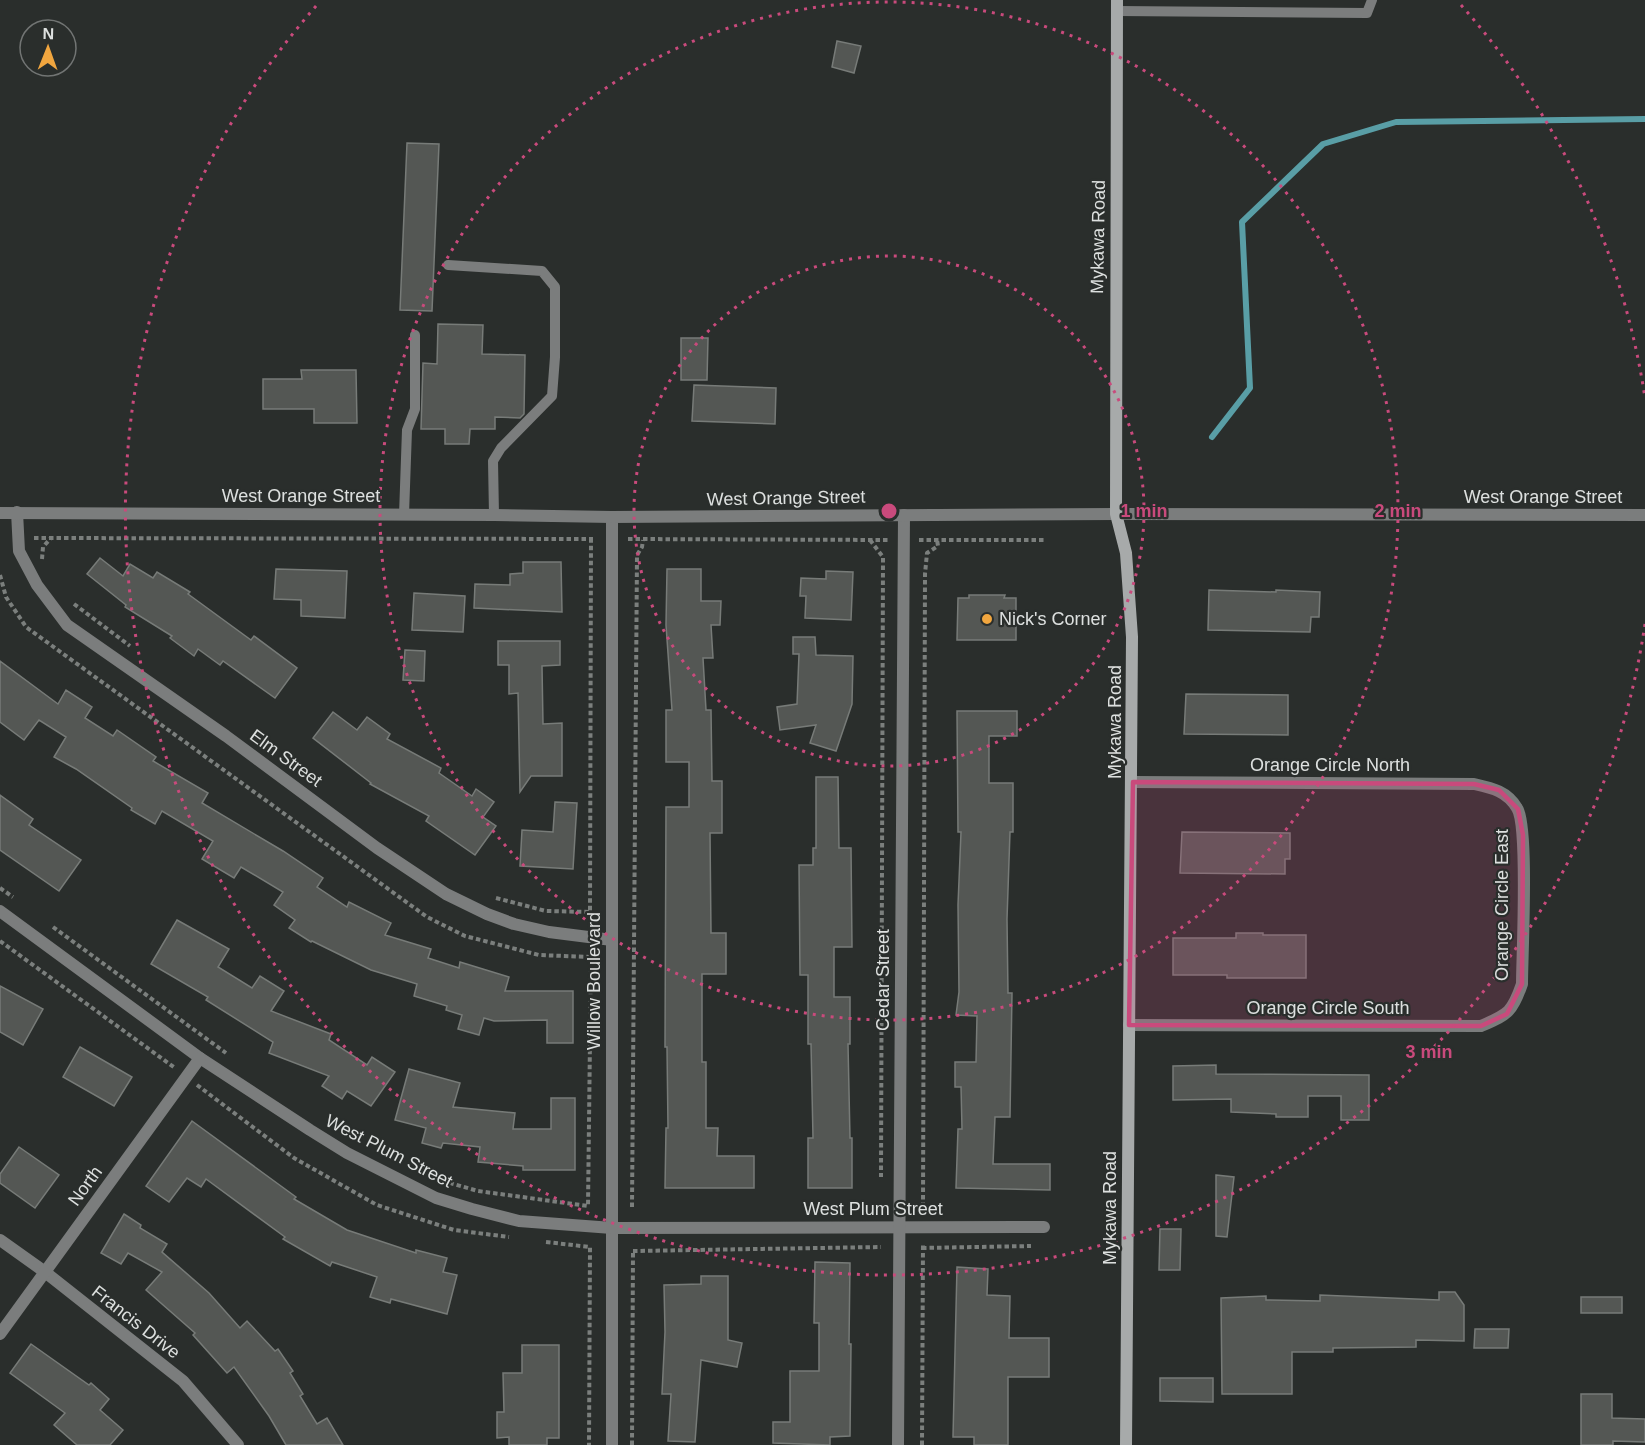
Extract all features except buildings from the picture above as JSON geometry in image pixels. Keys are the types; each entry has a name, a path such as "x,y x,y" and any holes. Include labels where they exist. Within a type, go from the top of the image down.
{"main road":[{"name":"Mykawa Road","path":"1117,5 1116,514 1126,553 1132,637 1133,782 1126,1445"}],"street":[{"name":"Elm Street","path":"17,512 19,551 38,585 67,625 226,736 377,848 446,894 488,914 514,924 549,932 612,940"},
{"name":"West Orange Street","path":"0,513 404,514 612,518 1116,514 1645,515"},
{"name":"Cedar Street","path":"898,1445 904,515"},
{"name":"Willow Boulevard","path":"612,518 612,1445"},
{"name":"Orange Circle North","path":"1133,782 1474,784 1499,789 1518,809"},
{"name":"Orange Circle East","path":"1516,1000 1522,984 1523,835 1518,809"},
{"name":"West Plum Street","path":"0,911 200,1058 347,1153 436,1198 519,1221 612,1228 1044,1227"},
{"name":"Orange Circle South","path":"1129,1025 1481,1026 1507,1014 1516,1000"},
{"name":"North","path":"0,1334 200,1058"},
{"name":"Francis Drive","path":"0,1240 45,1272 183,1381 238,1445"}],"lane":[{"path":"1117,5 1367,13 1372,0"},
{"path":"448,265 542,271 555,287 555,357 552,396 501,448 493,461 494,515"},
{"path":"404,514 407,430 415,409 415,335"}],"path":[{"path":"19,538 1044,540"},
{"path":"42,566 43,547 51,538"},
{"path":"493,897 546,911 590,912 591,539"},
{"path":"632,1207 637,555 643,540"},
{"path":"870,540 883,557 881,1187"},
{"path":"923,1207 925,574 927,553 938,546 937,540"},
{"path":"0,575 6,597 26,627 427,916 465,936 539,955 591,957 588,1206 478,1191 436,1178"},
{"path":"69,601 135,650"},
{"path":"0,888 19,902"},
{"path":"48,923 229,1055"},
{"path":"0,941 294,1158 377,1205 454,1230 519,1238"},
{"path":"922,1227 922,1445"},
{"path":"632,1445 633,1228"},
{"path":"540,1241 590,1246 589,1445"},
{"path":"922,1248 1031,1246"},
{"path":"633,1251 881,1247"}],"highlighted area":[{"path":"1133,782 1474,784 1499,790 1518,809 1523,835 1522,984 1507,1014 1481,1026 1129,1025"}],"waterway":[{"path":"1212,437 1250,388 1242,222 1323,144 1396,122 1645,119"}],"place":[{"name":"Nick's Corner","path":"987,619"}]}
